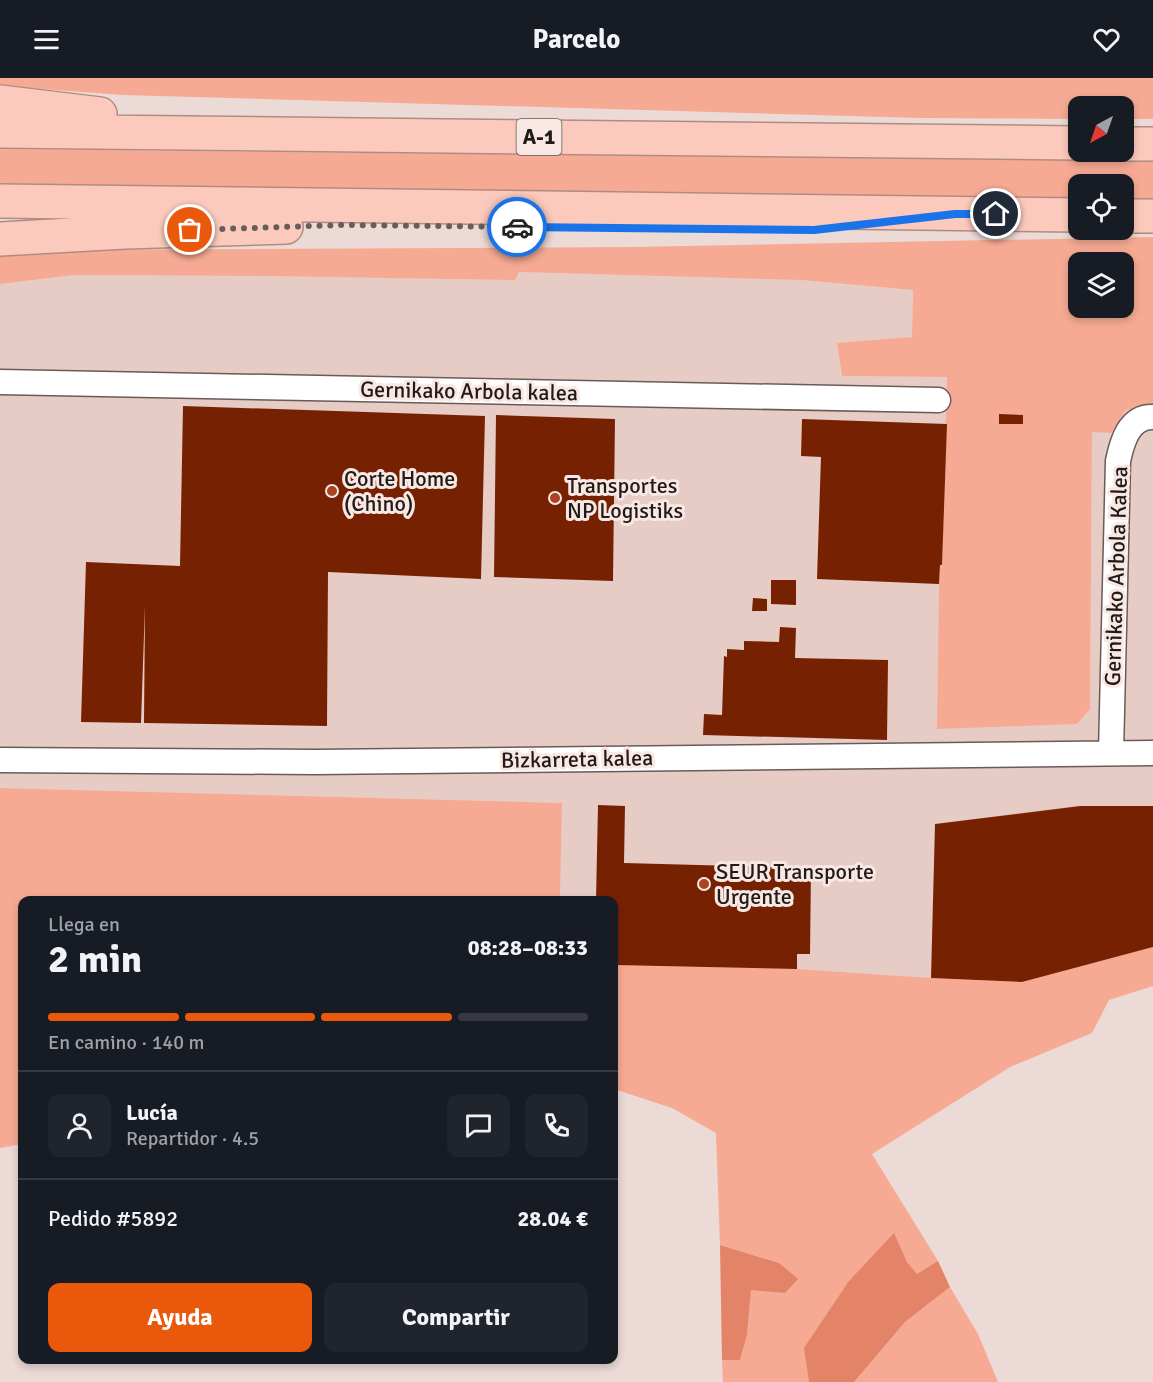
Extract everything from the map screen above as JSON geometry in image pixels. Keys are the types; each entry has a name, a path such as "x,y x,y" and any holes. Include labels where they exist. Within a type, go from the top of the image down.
{"highway":[{"path":"0,102 96,113 156,132"},
{"name":"A-1","path":"0,131 1068,143"},
{"path":"1134,144 1153,144"},
{"path":"0,201 1068,215"},
{"path":"0,239 125,232 343,225 814,230 955,214"},
{"path":"1134,216 1153,216"}],"street":[{"name":"Gernikako Arbola kalea","path":"0,382 938,399"},
{"name":"Gernikako Arbola Kalea","path":"1111,753 1118,461 1123,440 1132,425 1153,417"},
{"name":"Bizkarreta kalea","path":"0,760 315,762 1153,753"}],"shaded area":[{"path":"0,78 1153,78 1153,119 1134,119 1134,96 1068,96 1068,119 920,118 123,95 0,86"},
{"path":"0,149 1068,160 1068,162 1153,161 1153,198 1134,198 1134,174 1068,174 1068,198 0,185"},
{"path":"1134,237 1153,237 1153,404 1126,410 1111,433 1092,432 1090,709 1077,724 937,729 939,584 940,565 942,564 947,377 842,376 837,343 912,337 913,290 801,280 519,272 515,280 74,275 0,284 0,255 46,250 635,247 1068,239 1134,240"},
{"path":"519,272 801,280 913,290 912,337 837,344 842,376 947,377 942,565 939,584 938,729 1090,709 1092,431 1111,433 1126,410 1153,404 1153,947 1022,982 797,969 618,965 618,896 560,896 562,803 0,788 0,284 74,275 515,280"},
{"path":"0,788 562,803 560,896 18,896 18,1145 0,1148"},
{"path":"1153,947 1153,986 1109,1000 1092,1033 1010,1067 872,1154 938,1261 917,1275 907,1262 894,1234 805,1348 809,1382 723,1382 722,1360 740,1360 747,1335 751,1289 785,1293 779,1263 720,1245 716,1133 672,1108 618,1090 618,965 797,969 1022,982"},
{"path":"894,1233 907,1262 917,1274 938,1261 950,1287 905,1322 854,1382 809,1382 804,1348 849,1281"},
{"path":"720,1245 779,1263 798,1279 785,1293 751,1290 747,1335 740,1360 722,1360"},
{"path":"950,1287 978,1334 998,1382 854,1382 905,1322"}],"building":[{"path":"183,406 485,416 481,579 328,572 327,726 144,723 145,605 141,723 81,722 86,562 180,566"},
{"path":"999,414 1023,415 1023,424 999,424"},
{"name":"Transportes NP Logistiks","path":"496,415 615,419 613,581 494,577"},
{"path":"802,419 947,424 942,565 940,565 939,584 817,579 821,457 801,456"},
{"path":"771,580 796,580 796,605 771,604"},
{"path":"753,598 767,599 767,611 752,611"},
{"path":"780,627 796,628 795,658 888,660 887,740 703,735 704,714 722,715 724,656 727,657 727,649 744,650 744,641 779,642"},
{"name":"SEUR Transporte Urgente","path":"598,805 625,806 624,863 811,868 810,954 797,954 797,969 618,965 618,896 596,896"},
{"path":"1080,806 1153,806 1153,947 1022,982 931,978 935,824"}],"way so far":[{"path":"190,230 343,225 517,227"}],"place":[{"name":"Corte Home (Chino)","path":"332,491"},
{"name":"Transportes NP Logistiks","path":"555,498"},
{"name":"SEUR Transporte Urgente","path":"704,884"}],"route":[{"path":"517,227 814,230 955,214 996,214"}]}
